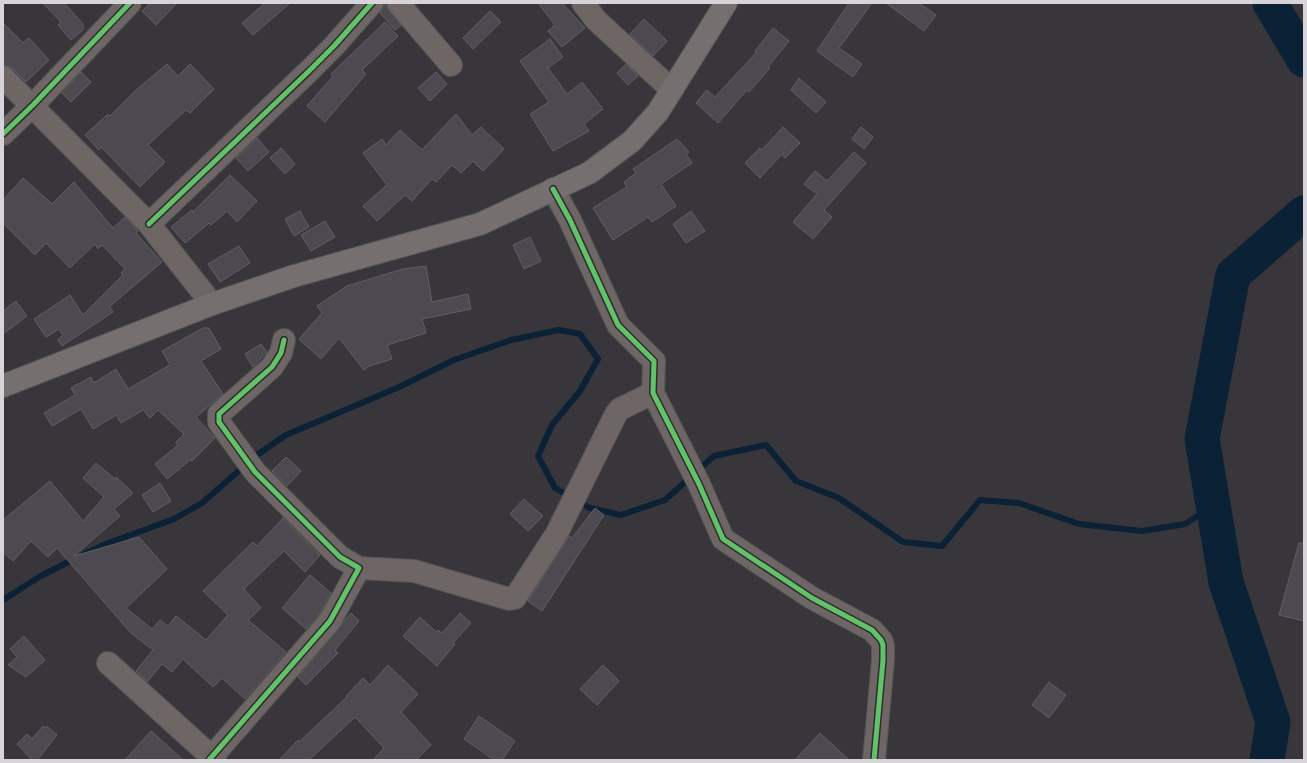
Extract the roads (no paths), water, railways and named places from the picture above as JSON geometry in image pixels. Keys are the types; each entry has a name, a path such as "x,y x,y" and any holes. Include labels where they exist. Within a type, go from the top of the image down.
{"main road":[{"path":"3,386 212,304 294,276 480,224 589,172 632,141 658,112 726,3"}],"street":[{"path":"3,134 33,105 130,3"},
{"path":"150,224 329,51 372,3"},
{"path":"398,3 451,65"},
{"path":"583,3 596,20 672,90"},
{"path":"3,77 33,105 150,224 212,304"},
{"path":"553,189 570,220 618,325 654,361 653,393 699,484 723,539 727,543 773,570 812,598 872,630 882,640 883,660 874,760"},
{"path":"284,340 281,353 272,367 219,414 219,422 222,428 248,465 340,557 359,568 414,571 512,599 518,595 547,550 616,414 620,409 653,393"},
{"path":"108,663 212,759 330,621 359,568"}],"waterway":[{"path":"1270,3 1304,60"},
{"path":"1267,760 1273,722 1226,582 1202,439 1233,275 1304,213"},
{"path":"84,554 106,544 174,519 202,503 257,455 286,435 397,388 454,360 511,340 559,330 580,334 598,359 580,391 552,425 538,456 555,488 590,508 621,515 665,500 714,456 766,445 796,481 839,498 903,542 942,546 980,500 1019,503 1079,524 1142,531 1185,524 1213,506"},
{"path":"3,600 39,577 76,558"}]}
